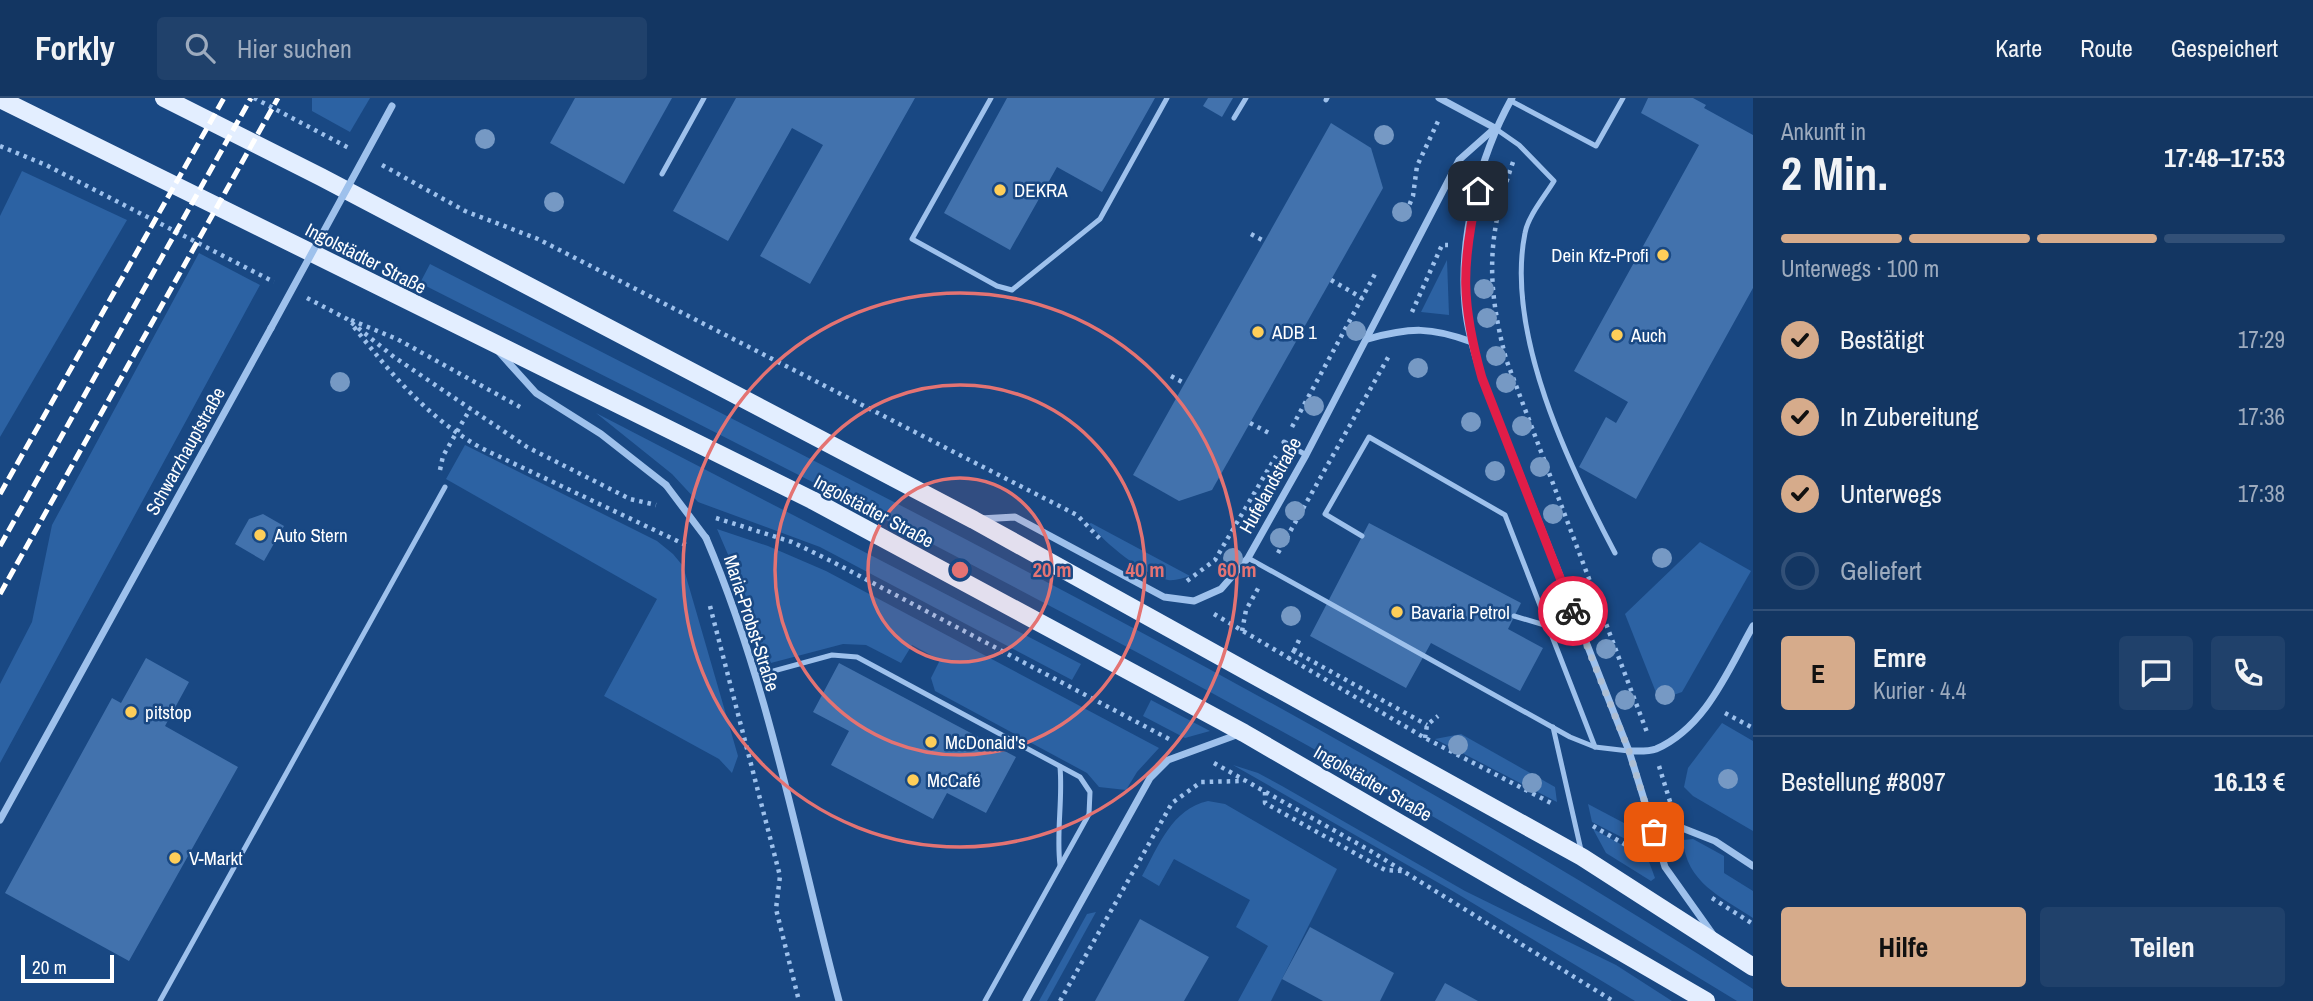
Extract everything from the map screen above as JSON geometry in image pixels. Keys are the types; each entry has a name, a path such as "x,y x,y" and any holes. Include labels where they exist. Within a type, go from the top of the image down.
{"main road":[{"name":"Ingolstädter Straße","path":"164,98 358,195 974,520 1582,857 1753,967"},
{"name":"Ingolstädter Straße","path":"0,99 491,344 812,500 1244,733 1706,1001"}],"street":[{"name":"Schwarzhauptstraße","path":"0,820 397,98"},
{"path":"1439,98 1495,128"},
{"name":"Hufelandstraße","path":"1511,99 1495,128 1466,243 1465,306 1472,342 1482,378 1629,751 1665,867 1720,945"},
{"name":"Hufelandstraße","path":"1194,601 1221,589 1248,558 1368,339 1459,160 1495,128"},
{"path":"1368,339 1403,329 1438,330 1472,342"},
{"name":"Maria-Probst-Straße","path":"491,344 536,393 601,434 666,485 706,538 732,599 755,676 839,1001"},
{"path":"974,520 1014,517 1164,597 1194,601"},
{"path":"1629,751 1654,750 1684,732 1709,704 1753,626"},
{"path":"1026,1001 1150,778 1168,760 1244,733"},
{"path":"1654,832 1677,826 1714,841 1753,866"}],"lane":[{"path":"662,174 704,98"},
{"path":"991,98 912,239 997,286 1012,290 1100,219 1167,98"},
{"path":"1234,118 1246,98"},
{"path":"1511,99 1596,146 1623,98"},
{"path":"1495,128 1519,145 1554,181 1525,229 1520,277 1528,330 1554,424 1579,485 1615,553"},
{"path":"1363,536 1325,514 1369,437 1505,515 1595,747"},
{"path":"1284,442 1306,454"},
{"path":"160,1001 445,487"},
{"path":"1248,558 1553,727 1595,747 1629,751"},
{"path":"1514,617 1549,626"},
{"path":"755,676 832,654 857,657 1080,777 1090,792 1089,814 985,1001"},
{"path":"1553,727 1582,857"},
{"path":"1060,767 1062,787 1057,840 1060,865"}],"path":[{"path":"254,98 359,153"},
{"path":"1401,227 1413,196 1420,156 1448,103"},
{"path":"0,146 46,165 287,288"},
{"path":"371,159 466,211 575,258 1076,515 1110,547"},
{"path":"1251,234 1264,242"},
{"path":"1242,631 1246,610 1403,329 1442,245 1494,240 1493,308 1506,359 1654,750 1677,826"},
{"path":"1199,573 1215,560 1284,442 1381,262"},
{"path":"1331,280 1362,298"},
{"path":"299,294 397,339 528,411"},
{"path":"347,318 394,357 527,447 631,499"},
{"path":"347,318 398,383 423,409 455,433 481,449 691,547"},
{"path":"1171,376 1184,383"},
{"path":"445,487 438,477 443,456 470,408"},
{"name":"Maria-Probst-Straße","path":"707,595 780,876 776,909 799,1001"},
{"path":"1194,601 1288,661 1425,738 1573,814 1665,867"},
{"path":"1288,661 1300,640"},
{"path":"1294,651 1427,725"},
{"path":"1069,687 1072,680"},
{"path":"1709,704 1753,728"},
{"path":"1425,738 1427,725 1438,716"},
{"path":"1060,1001 1172,803 1201,782 1247,781"},
{"path":"1265,791 1265,803 1385,870 1403,871"}],"shaded area":[{"path":"312,98 370,98 350,132 312,111"},
{"path":"22,171 127,220 0,437 0,216"},
{"path":"199,253 260,285 0,763 0,684 32,622 52,525"},
{"path":"1447,260 1449,315 1421,312"},
{"path":"430,264 934,522 1266,700 1593,889 1753,989 1753,1001 1737,1001 1444,823 1159,664 791,471 420,283"},
{"path":"596,413 1081,664 1072,680 820,547 698,502 672,474"},
{"path":"465,445 657,541 683,566 738,756 732,773 719,759 604,696 657,599 446,479"},
{"path":"1089,524 1190,576 1168,580 1147,571 1105,541"},
{"path":"717,529 768,546 826,571 1159,748 1137,772 1126,790 1099,787 1087,773 935,691 931,678 940,660 912,645 901,663 866,645 843,644 767,664 745,594"},
{"path":"1700,542 1751,571 1682,692 1659,700 1625,614"},
{"path":"1151,700 1210,731 1185,738 1143,716"},
{"path":"1722,723 1753,741 1753,831 1693,796 1684,787 1688,768"},
{"path":"1461,734 1555,787 1557,802 1435,739"},
{"path":"1233,765 1258,773 1465,891 1616,965 1672,1001 1635,1001 1451,890"},
{"path":"1208,801 1225,804 1337,869 1271,1001 1238,1001 1268,946 1236,927 1250,900 1174,859 1159,886 1142,876 1176,820 1196,805"},
{"path":"1588,804 1641,832 1645,849 1592,822"},
{"path":"1593,829 1648,859 1655,878 1651,881 1606,853"},
{"path":"1693,839 1724,856 1724,873 1753,891 1753,918 1698,878 1686,855 1683,840"},
{"path":"1096,912 1047,1001 1039,1001 1087,914"}],"building":[{"path":"575,98 672,98 624,184 550,143"},
{"path":"736,98 915,98 810,284 760,256 823,145 792,128 728,241 673,211"},
{"name":"DEKRA","path":"1007,98 1155,98 1102,192 1057,167 1010,250 944,213"},
{"path":"1208,98 1233,98 1222,117 1203,106"},
{"path":"1648,98 1693,98 1706,105 1704,108 1753,135 1753,288 1636,499 1579,467 1606,417 1616,423 1628,402 1574,371 1699,145 1641,113"},
{"name":"ADB 1","path":"1331,123 1371,148 1383,188 1212,490 1179,501 1133,475"},
{"path":"263,514 284,526 264,561 235,544 249,519"},
{"path":"1369,523 1521,603 1508,629 1543,648 1520,691 1431,643 1406,688 1310,636"},
{"path":"146,658 189,682 165,726 238,767 129,961 5,893 112,698 121,703"},
{"path":"839,663 1016,757 986,813 947,793 933,819 831,765 849,731 813,712"},
{"path":"1140,919 1209,957 1184,1001 1095,1001"},
{"path":"1310,927 1394,973 1380,1001 1323,1001 1282,979"},
{"path":"1445,983 1478,1001 1435,1001"}],"railway":[{"path":"0,494 224,98"},
{"path":"0,546 251,98"},
{"path":"0,594 278,98"}],"way so far":[{"path":"1573,611 1629,751 1654,832"}],"place":[{"name":"DEKRA","path":"1000,190"},
{"name":"Dein Kfz-Profi","path":"1663,255"},
{"name":"ADB 1","path":"1258,332"},
{"name":"Auch","path":"1617,335"},
{"name":"Auto Stern","path":"260,535"},
{"name":"Bavaria Petrol","path":"1397,612"},
{"name":"pitstop","path":"131,712"},
{"name":"McDonald's","path":"931,742"},
{"name":"McCafé","path":"913,780"},
{"name":"V-Markt","path":"175,858"}],"route":[{"path":"1478,191 1466,243 1464,272 1465,306 1472,342 1482,378 1573,611"}]}
